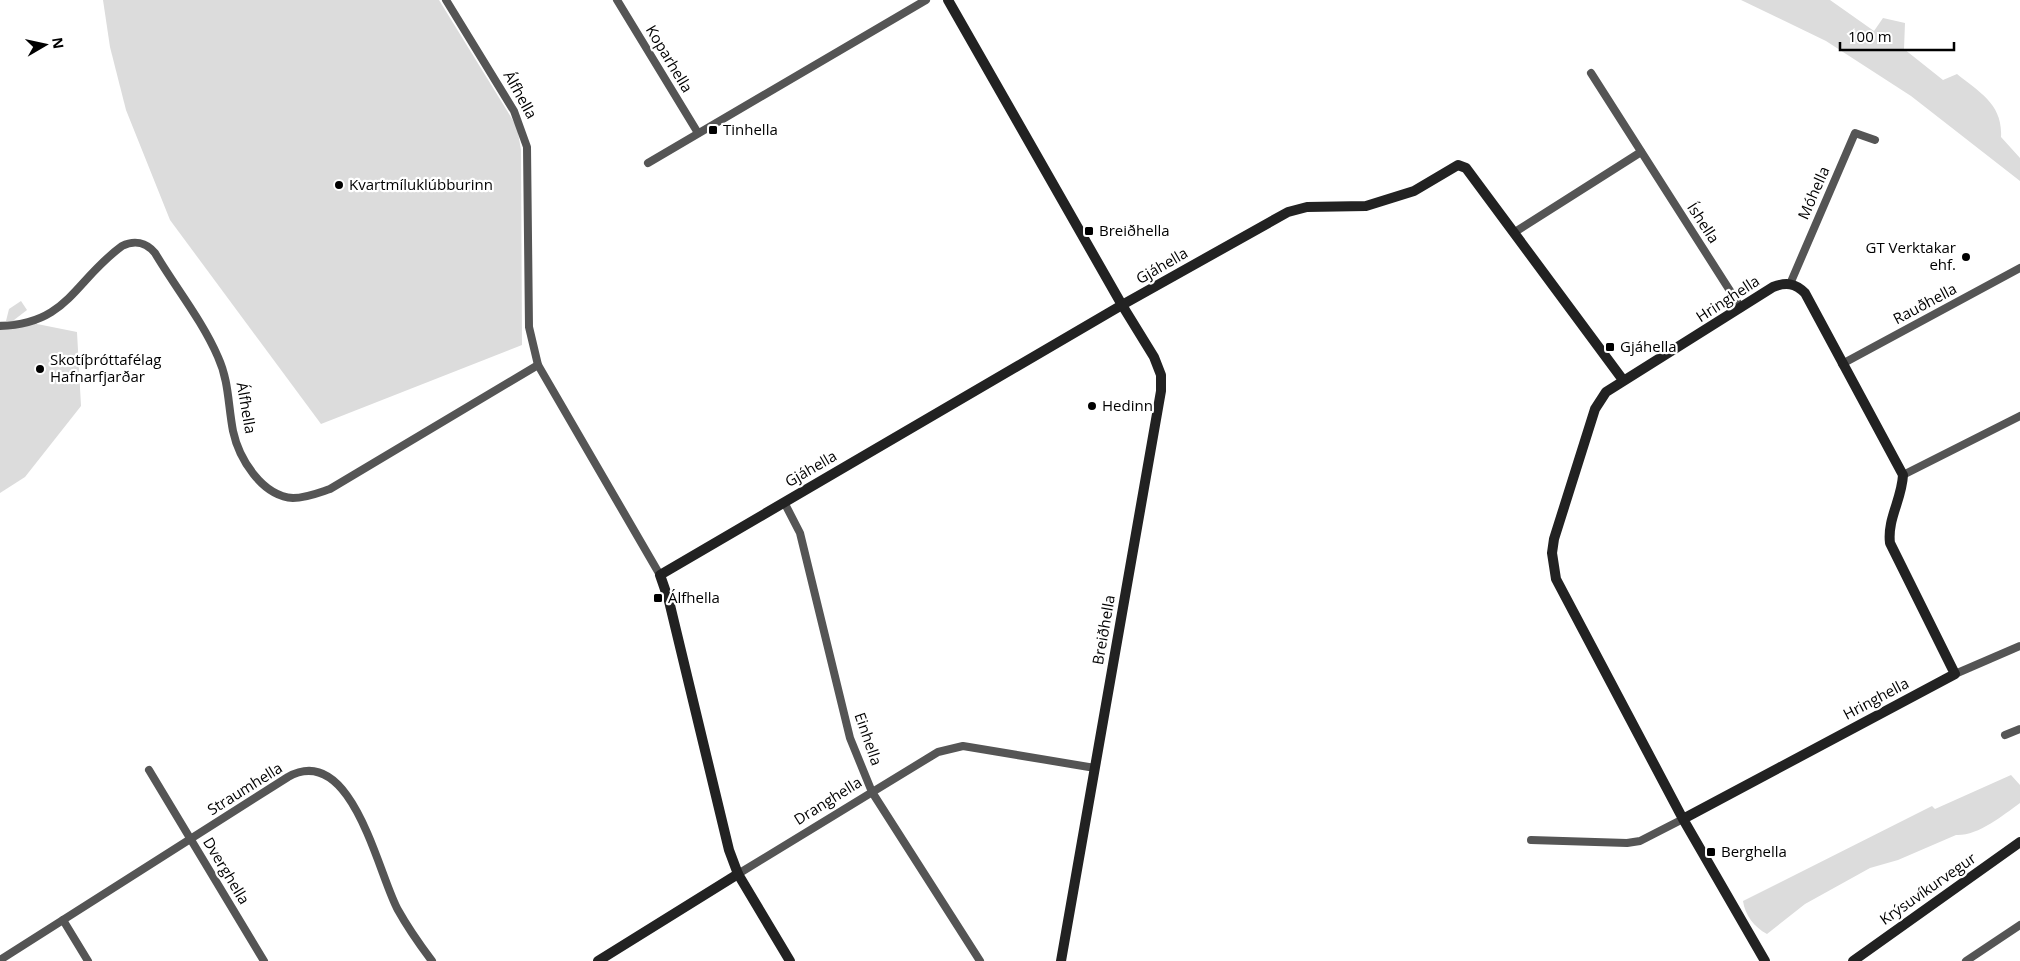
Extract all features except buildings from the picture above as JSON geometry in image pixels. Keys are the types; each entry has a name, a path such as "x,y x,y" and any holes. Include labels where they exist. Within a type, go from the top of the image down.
{"street":[{"name":"Álfhella","path":"446,0 514,111 527,146 529,327 538,365 660,575 669,601 726,840 738,874 790,961"},
{"name":"Koparhella","path":"617,0 698,133"},
{"path":"648,162 926,0"},
{"name":"Breiðhella","path":"948,0 1122,305 1154,357 1161,375 1161,392 1061,961"},
{"name":"Íshella","path":"1591,73 1741,308"},
{"name":"Móhella","path":"1790,284 1856,133 1875,140"},
{"path":"1515,232 1641,152"},
{"name":"Gjáhella","path":"660,575 1122,305 1288,212 1315,206 1366,206 1414,191 1458,165 1466,168 1623,380"},
{"name":"Álfhella","path":"0,326 21,325 43,318 56,310 122,246 132,242 147,246 155,253 217,354 226,375 233,430 251,470 257,478 272,490 293,498 309,496 330,489 538,365"},
{"name":"Rauðhella","path":"1842,364 2020,268"},
{"path":"1790,284 1799,286 1805,293 1903,474 1900,493 1890,522 1890,543 1955,674 2020,646"},
{"name":"Hringhella","path":"1790,284 1773,288 1606,392 1595,410 1554,539 1553,568 1556,580 1683,819 1955,674"},
{"path":"1903,474 2020,416"},
{"name":"Einhella","path":"784,502 800,533 850,738 872,792 980,961"},
{"path":"2005,735 2020,729"},
{"name":"Dranghella","path":"598,961 938,752 957,746 1095,768"},
{"name":"Dverghella","path":"149,770 264,961"},
{"name":"Straumhella","path":"0,960 292,775 312,771 326,775 340,787 354,808 371,842 398,910 432,961"},
{"path":"1530,840 1640,841 1683,819 1765,961"},
{"name":"Krýsuvíkurvegur","path":"1853,961 2020,842"},
{"path":"63,920 88,961"},
{"path":"1966,961 2020,925"},
{"path":"1749,933 1772,961"}],"shaded area":[{"name":"Kvartmíluklúbburinn","path":"103,0 439,0 517,127 521,150 522,345 321,424 170,220 126,110 110,47"},
{"path":"1741,0 1830,0 1874,31 1883,18 1905,23 1904,49 1943,80 1957,74 1981,93 1994,107 2001,126 2001,137 2020,158 2020,181 1911,96 1826,41"},
{"name":"Skotíþróttafélag Hafnarfjarðar","path":"21,301 27,310 14,320 36,321 37,324 77,332 81,406 25,477 0,493 0,321 6,321 9,309"},
{"path":"2011,775 2020,785 2020,803 1981,829 1956,835 1898,860 1870,868 1805,904 1767,934 1758,928 1748,916 1743,901 1932,806 1935,809"}],"place":[{"name":"Tinhella","path":"713,130"},
{"name":"Kvartmíluklúbburinn","path":"339,185"},
{"name":"Breiðhella","path":"1089,231"},
{"name":"GT Verktakar ehf.","path":"1966,257"},
{"name":"Gjáhella","path":"1610,347"},
{"name":"Skotíþróttafélag Hafnarfjarðar","path":"40,369"},
{"name":"Hedinn","path":"1092,406"},
{"name":"Álfhella","path":"658,598"},
{"name":"Berghella","path":"1711,852"}]}
